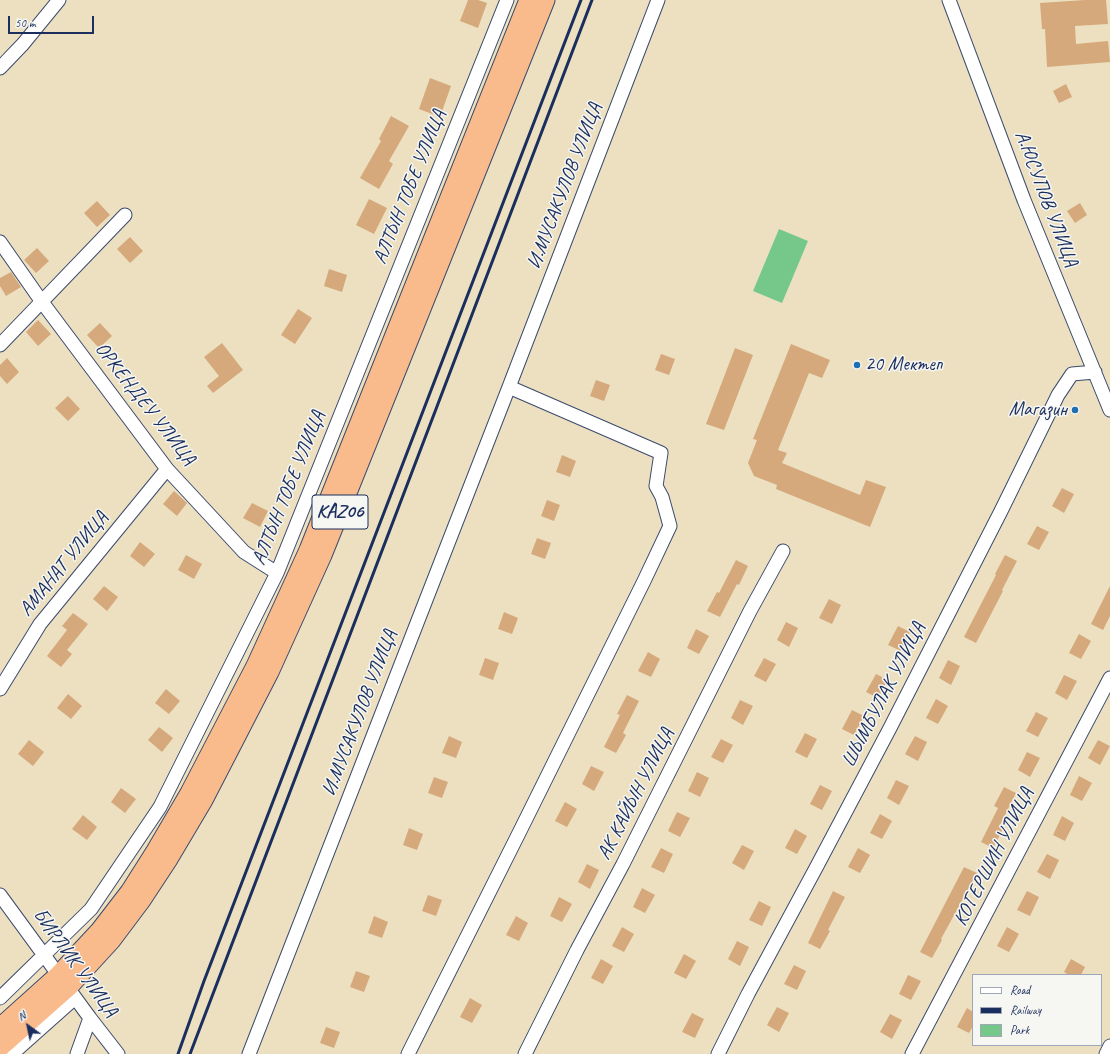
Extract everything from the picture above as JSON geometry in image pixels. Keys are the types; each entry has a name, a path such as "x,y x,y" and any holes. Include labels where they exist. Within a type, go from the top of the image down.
{"highway":[{"name":"KАZ06","path":"0,1028 67,986 100,931 130,892 156,851 190,793 256,666 309,550 529,0"},
{"name":"KАZ06","path":"0,1047 67,986 111,940 141,900 168,859 203,800 269,672 322,555 544,0"}],"street":[{"path":"0,68 23,44 59,0"},
{"name":"АЛТЫН ТОБЕ УЛИЦА","path":"0,998 91,909 160,807 277,573 507,0"},
{"name":"И.МУСАКУЛОВ УЛИЦА","path":"248,1054 509,387 658,0"},
{"name":"А.ЮСУПОВ УЛИЦА","path":"949,0 1024,200 1110,410"},
{"path":"0,345 125,215"},
{"name":"ОРКЕНДЕУ УЛИЦА","path":"0,242 42,302 168,469 244,552 277,573"},
{"name":"ШЫМБУЛАК УЛИЦА","path":"718,1054 748,994 818,866 890,728 1058,395 1072,374 1095,372"},
{"path":"408,1054 520,831 670,526 662,497 656,486 662,453 509,387"},
{"name":"АМАНАТ УЛИЦА","path":"0,690 40,624 168,469"},
{"name":"АК КАЙЫН УЛИЦА","path":"525,1054 577,950 623,864 750,611 783,551"},
{"name":"КОГЕРШИН УЛИЦА","path":"912,1054 1110,678"},
{"name":"БИРЛИК УЛИЦА","path":"0,895 118,1054"},
{"path":"12,1054 67,986"},
{"path":"77,1054 90,1018"},
{"path":"1106,1054 1110,1046"}],"green space":[{"path":"779,229 808,241 782,303 753,291"}],"building":[{"path":"468,0 478,0 487,3 478,28 460,21"},
{"path":"1106,0 1108,24 1075,26 1076,44 1108,41 1110,62 1047,67 1045,29 1042,29 1040,3"},
{"path":"430,78 451,86 440,117 419,109"},
{"path":"1066,84 1072,97 1059,103 1053,91"},
{"path":"391,116 409,126 389,161 393,164 379,189 360,178 381,141 379,139"},
{"path":"369,199 387,208 374,234 356,225"},
{"path":"97,201 110,215 97,227 84,213"},
{"path":"1080,203 1087,215 1075,223 1067,211"},
{"path":"130,237 143,251 130,263 117,249"},
{"path":"37,248 49,261 36,273 24,260"},
{"path":"329,269 347,275 342,292 324,286"},
{"path":"11,272 21,287 6,296 0,286 0,278"},
{"path":"298,309 312,318 295,344 281,335"},
{"path":"38,320 51,334 38,346 26,332"},
{"path":"100,323 112,336 99,348 87,335"},
{"path":"222,343 243,370 213,393 207,386 219,376 204,357"},
{"path":"791,344 830,360 822,378 809,373 778,450 787,453 782,463 860,495 866,480 886,487 870,527 776,489 777,485 754,476 748,463 757,440 753,439"},
{"path":"735,348 753,355 724,430 706,424"},
{"path":"661,354 675,359 669,375 655,370"},
{"path":"7,358 19,372 7,384 0,376 0,365"},
{"path":"596,380 610,385 604,401 590,396"},
{"path":"68,396 80,409 68,421 55,408"},
{"path":"562,455 576,461 570,477 556,472"},
{"path":"1062,488 1074,494 1064,513 1052,506"},
{"path":"174,491 187,503 177,516 163,504"},
{"path":"547,500 560,505 554,521 541,516"},
{"path":"252,503 268,511 260,527 243,518"},
{"path":"1037,526 1049,532 1039,550 1027,544"},
{"path":"537,538 551,543 545,559 531,554"},
{"path":"140,542 155,554 144,567 130,556"},
{"path":"186,555 202,564 194,579 178,570"},
{"path":"1005,555 1017,561 976,643 964,637"},
{"path":"736,560 748,566 739,585 737,584 720,617 707,611 717,592 719,593"},
{"path":"104,586 118,597 107,611 93,599"},
{"path":"1110,586 1110,616 1103,630 1091,624"},
{"path":"829,599 841,605 832,624 819,618"},
{"path":"504,612 518,618 512,634 498,629"},
{"path":"73,613 88,624 67,650 72,654 61,667 47,656 67,630 62,626"},
{"path":"786,622 798,628 789,647 777,640"},
{"path":"898,626 910,632 901,651 888,645"},
{"path":"696,629 709,636 699,654 687,648"},
{"path":"1079,634 1091,641 1081,659 1069,653"},
{"path":"648,652 660,659 651,677 638,671"},
{"path":"485,658 499,663 493,680 479,675"},
{"path":"764,658 776,664 766,682 754,676"},
{"path":"948,660 960,666 951,685 939,678"},
{"path":"876,674 888,680 878,698 866,692"},
{"path":"1064,675 1077,681 1067,700 1055,693"},
{"path":"166,689 180,701 169,714 155,703"},
{"path":"68,694 82,706 71,719 57,708"},
{"path":"627,695 639,701 623,733 626,735 616,753 604,747 620,715 617,714"},
{"path":"936,699 948,706 938,724 926,718"},
{"path":"740,700 753,706 743,725 731,718"},
{"path":"852,710 864,716 854,735 842,729"},
{"path":"1036,712 1048,718 1038,737 1026,731"},
{"path":"159,727 173,738 162,752 148,740"},
{"path":"805,733 817,739 807,758 795,752"},
{"path":"449,736 462,742 456,758 442,753"},
{"path":"915,736 927,742 918,761 905,754"},
{"path":"721,739 733,745 723,763 711,757"},
{"path":"29,740 44,752 33,766 18,754"},
{"path":"1098,740 1110,746 1100,765 1088,758"},
{"path":"1027,752 1040,758 1030,777 1018,770"},
{"path":"591,766 604,772 594,791 582,784"},
{"path":"697,772 709,778 700,797 688,791"},
{"path":"1079,776 1092,783 1082,801 1070,795"},
{"path":"434,777 448,782 442,798 428,793"},
{"path":"896,780 909,786 899,805 887,798"},
{"path":"820,785 832,791 822,810 810,804"},
{"path":"1004,787 1016,793 999,827 1003,829 993,848 981,842 998,808 994,806"},
{"path":"121,788 136,799 125,813 111,802"},
{"path":"565,802 577,809 567,827 555,821"},
{"path":"677,812 690,818 680,837 668,831"},
{"path":"880,814 892,821 882,839 870,833"},
{"path":"83,815 97,827 87,840 72,829"},
{"path":"1062,816 1074,823 1065,841 1053,835"},
{"path":"409,828 423,834 417,850 403,845"},
{"path":"795,829 807,836 797,854 785,848"},
{"path":"742,845 754,851 744,870 732,863"},
{"path":"661,848 673,854 664,873 651,867"},
{"path":"858,848 870,855 860,873 848,867"},
{"path":"1047,854 1059,860 1050,879 1037,872"},
{"path":"587,864 599,870 590,889 578,882"},
{"path":"964,867 977,873 932,958 920,952"},
{"path":"642,888 655,895 645,913 633,907"},
{"path":"833,891 845,897 828,930 830,931 820,949 808,943"},
{"path":"1027,891 1039,897 1030,916 1017,910"},
{"path":"428,895 442,900 436,916 422,911"},
{"path":"559,897 572,904 562,922 550,916"},
{"path":"759,901 771,907 762,926 749,920"},
{"path":"374,916 388,922 382,938 368,933"},
{"path":"516,916 528,923 519,941 506,935"},
{"path":"622,927 634,934 624,952 612,946"},
{"path":"1007,927 1019,934 1009,952 997,946"},
{"path":"737,941 749,947 740,966 728,959"},
{"path":"684,954 696,961 686,979 674,973"},
{"path":"601,959 613,966 603,984 591,978"},
{"path":"1071,959 1085,967 1082,974 1067,974 1064,972"},
{"path":"794,965 806,971 797,990 784,984"},
{"path":"356,971 370,976 364,992 350,987"},
{"path":"908,975 921,981 911,1000 899,994"},
{"path":"470,998 482,1005 472,1023 460,1017"},
{"path":"777,1007 789,1013 779,1032 767,1025"},
{"path":"967,1008 972,1011 972,1028 969,1033 957,1027"},
{"path":"692,1013 704,1019 695,1038 682,1032"},
{"path":"890,1014 902,1020 892,1039 880,1032"},
{"path":"326,1027 340,1032 334,1048 320,1043"}],"railway":[{"path":"178,1054 204,981 581,0"},
{"path":"190,1054 592,0"}],"place":[{"name":"20 Мектеп","path":"857,365"},
{"name":"Магазин","path":"1075,410"}]}
